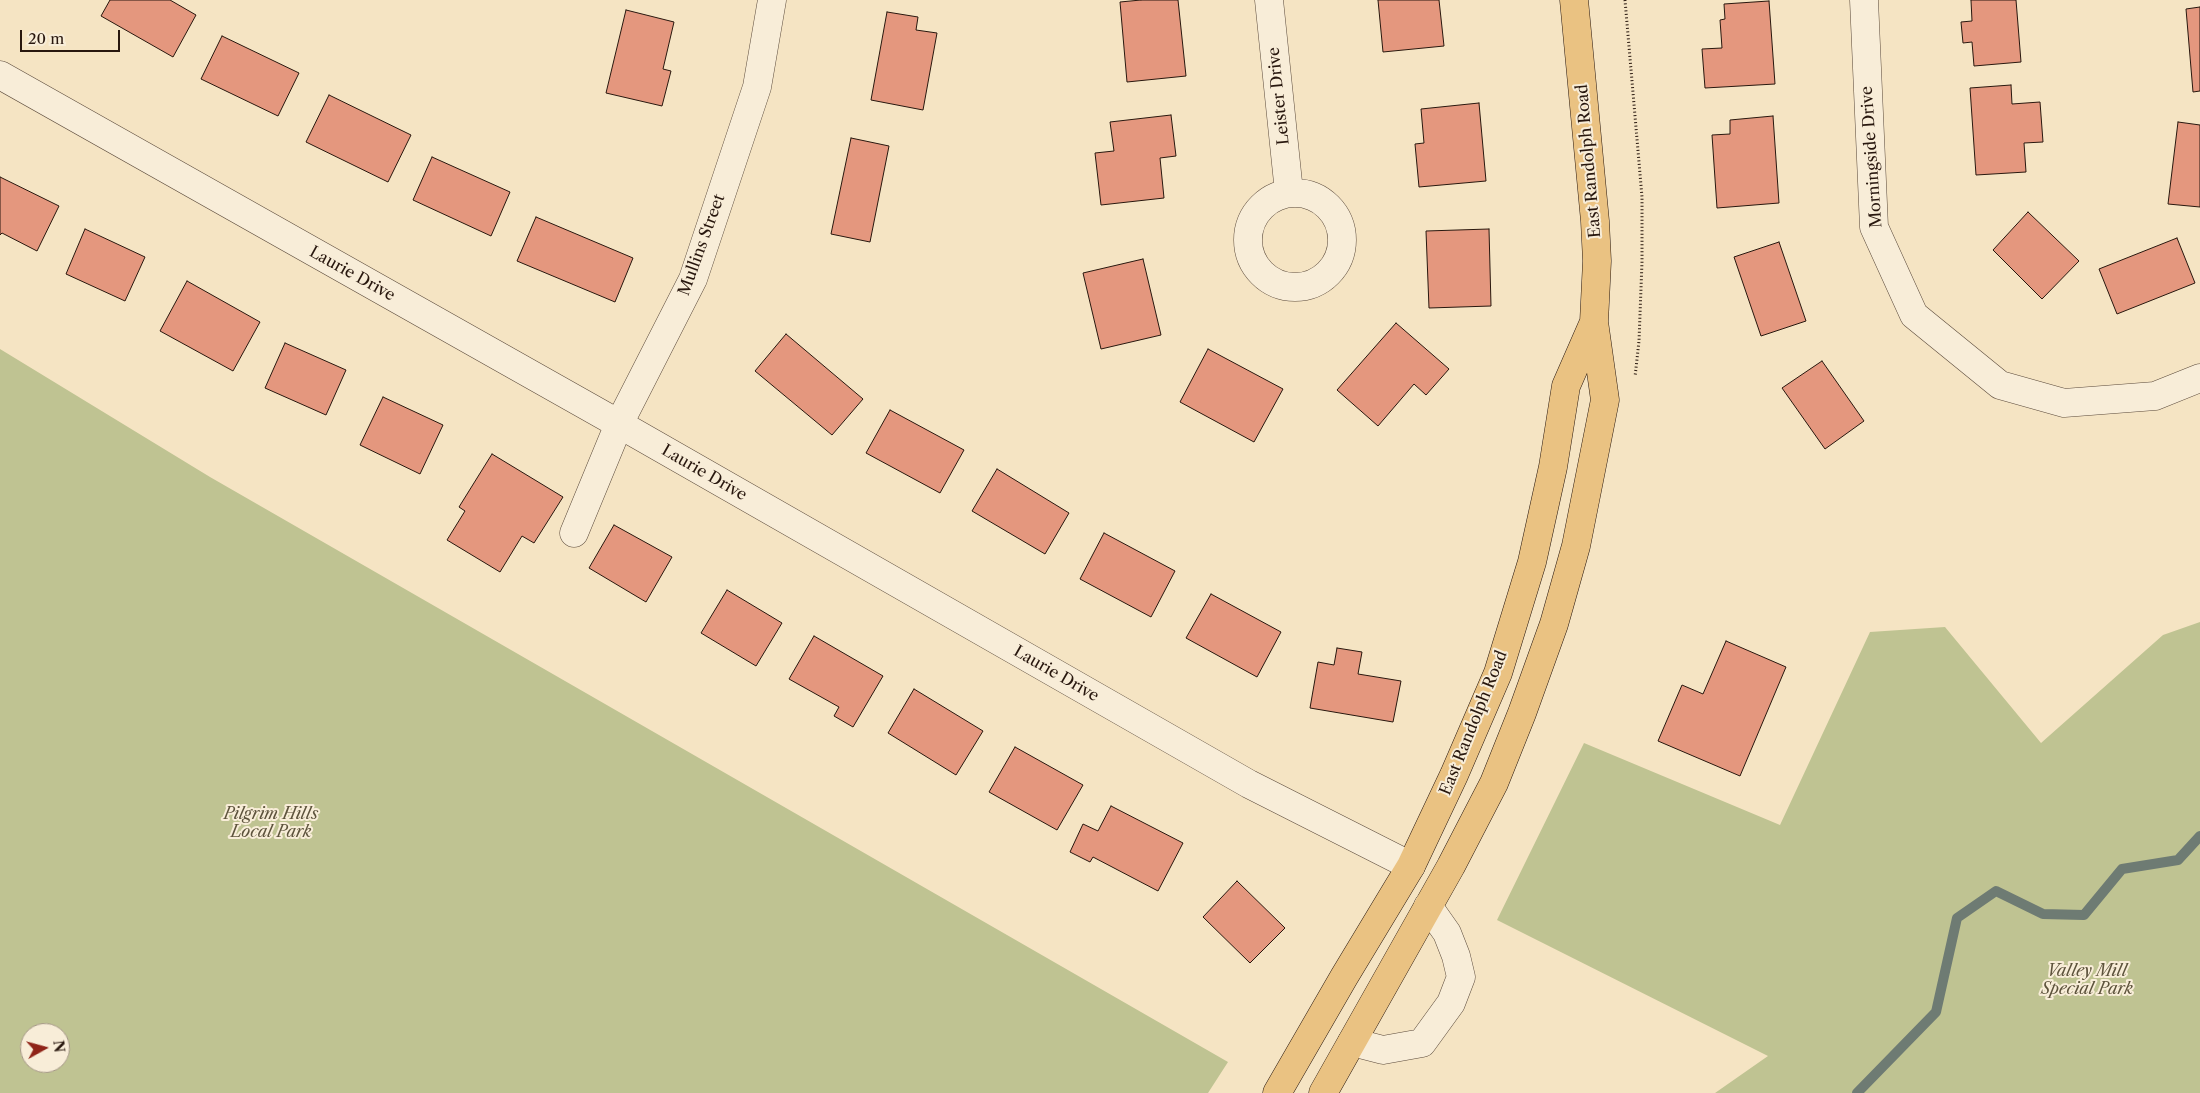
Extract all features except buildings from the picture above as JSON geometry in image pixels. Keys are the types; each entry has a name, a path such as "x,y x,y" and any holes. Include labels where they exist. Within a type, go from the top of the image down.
{"main road":[{"name":"East Randolph Road","path":"1323,1093 1428,906 1494,782 1522,713 1554,624 1576,546 1604,400 1594,322 1597,261 1596,222 1574,0"},
{"name":"East Randolph Road","path":"1278,1093 1410,866 1454,775 1498,673 1532,562 1553,467 1566,386 1594,322"}],"street":[{"name":"Mullins Street","path":"574,533 619,424 693,278 757,87 772,0"},
{"name":"Leister Drive","path":"1269,0 1288,192"},
{"name":"Morningside Drive","path":"1864,0 1874,227 1914,315 2000,385 2064,404 2155,396 2200,378"},
{"name":"Laurie Drive","path":"0,75 619,424 1249,784 1410,866"},
{"path":"1352,1042 1383,1050 1422,1043 1451,1002 1461,977 1456,956 1447,932 1428,906"}],"green space":[{"name":"Pilgrim Hills Local Park","path":"0,349 210,477 1228,1062 1208,1093 0,1093"},
{"name":"Valley Mill Special Park","path":"2200,622 2200,1093 1715,1093 1768,1056 1497,920 1584,743 1780,825 1870,632 1945,627 2041,743 2163,635"}],"waterway":[{"path":"1857,1093 1936,1012 1957,918 1996,891 2043,914 2084,915 2122,869 2178,860 2200,836"}]}
